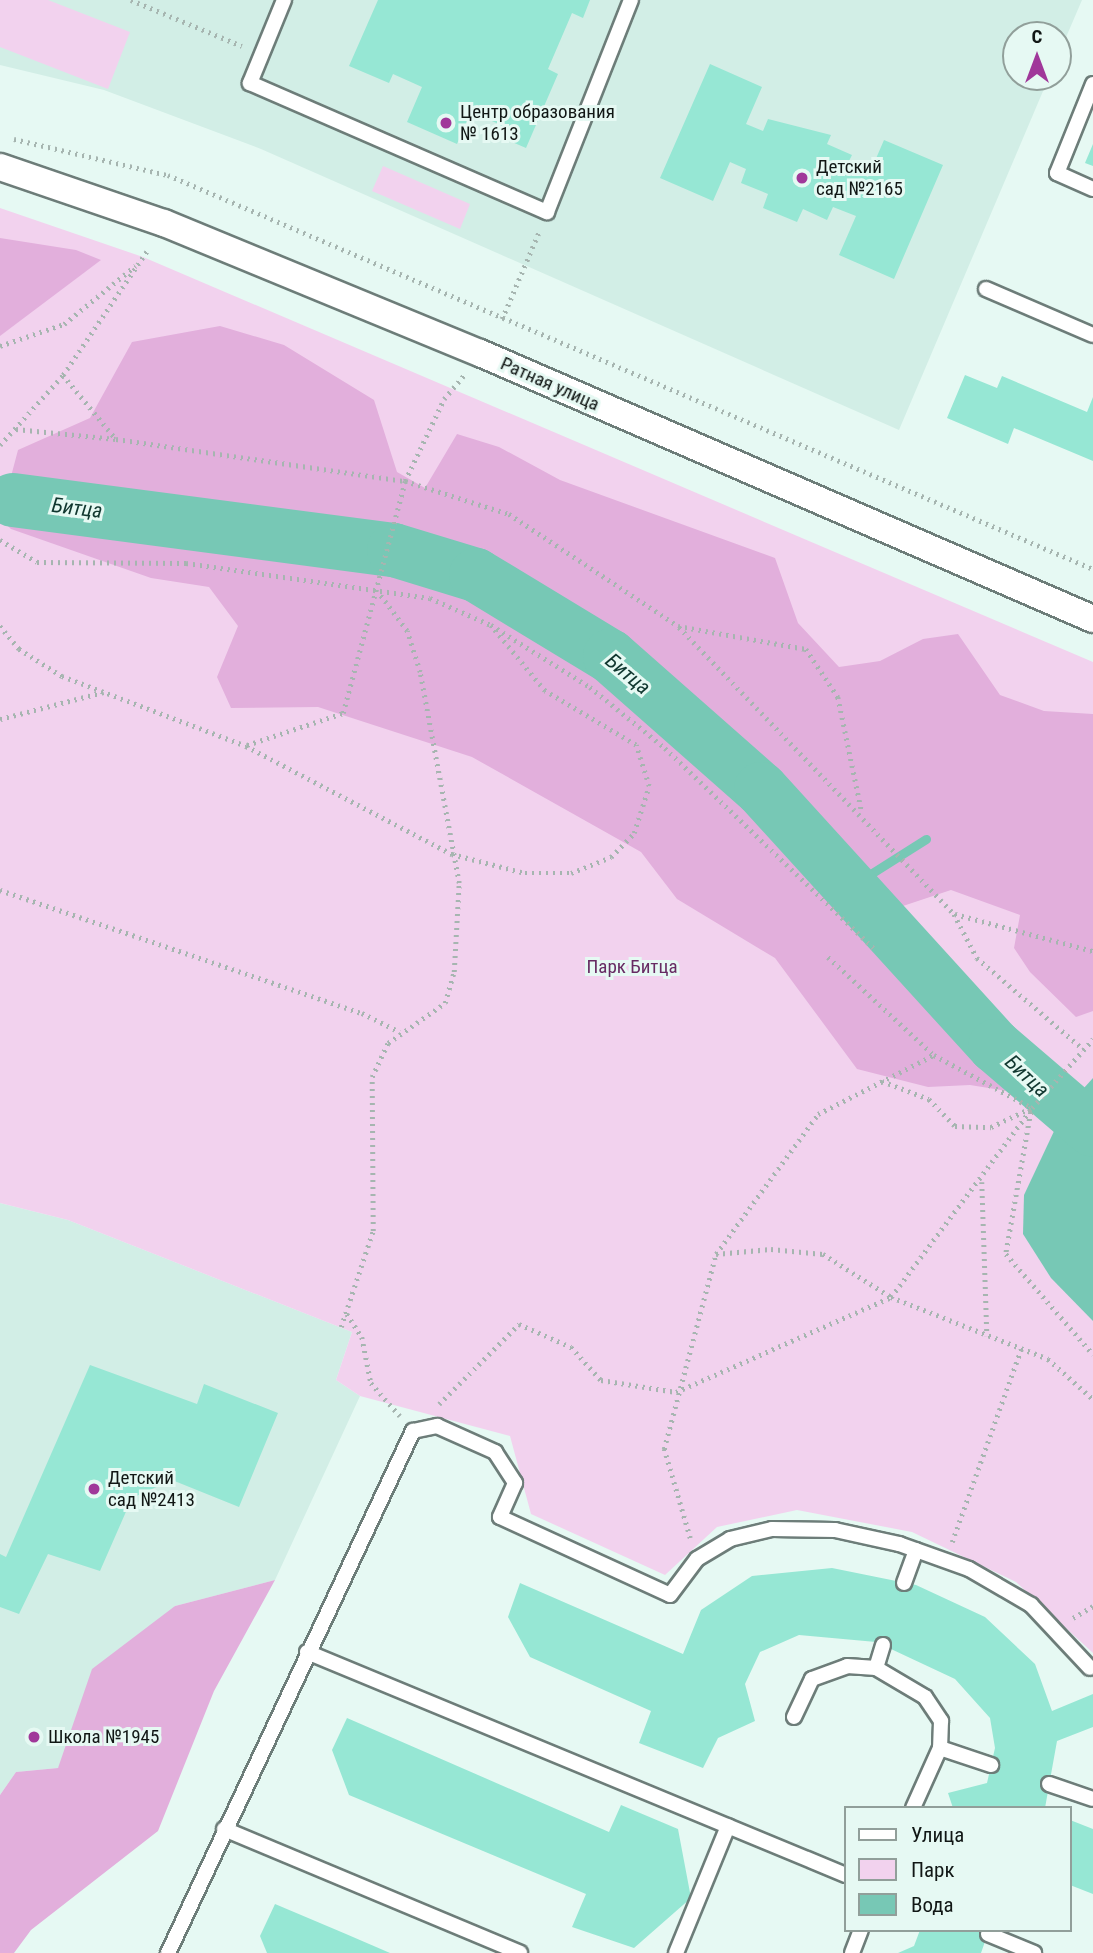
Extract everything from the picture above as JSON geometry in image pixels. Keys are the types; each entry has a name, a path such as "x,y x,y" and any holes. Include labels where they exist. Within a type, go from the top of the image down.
{"street":[{"name":"Ратная улица","path":"0,167 164,223 480,353 1093,619"}],"lane":[{"path":"284,0 250,83 547,212 631,0"},
{"path":"1093,84 1057,173 1093,189"},
{"path":"986,289 1093,335"},
{"path":"168,1953 223,1829 412,1431 437,1426 495,1452 514,1482 500,1517 670,1595 697,1559 730,1539 772,1529 835,1530 945,1560 1031,1605 1090,1668"},
{"path":"904,1583 916,1550"},
{"path":"876,1668 883,1645"},
{"path":"307,1652 844,1874"},
{"path":"794,1717 812,1679 847,1666 876,1668 925,1697 941,1721 940,1748 914,1806"},
{"path":"940,1748 991,1765"},
{"path":"1049,1784 1093,1799"},
{"path":"676,1953 728,1826"},
{"path":"223,1829 520,1953"},
{"path":"852,1953 860,1932"},
{"path":"988,1934 1034,1953"}],"path":[{"path":"131,0 262,55"},
{"path":"0,136 168,175 1093,569"},
{"path":"502,318 540,229"},
{"path":"0,346 64,324 143,257 63,375 0,445"},
{"path":"246,746 343,713 399,522 405,481 444,399 466,372"},
{"path":"63,375 116,439"},
{"path":"15,429 116,439 405,481 509,514 678,626 862,813 954,914 977,958 1083,1049"},
{"path":"0,540 37,562 186,563 379,595 430,598 491,625 590,687 665,748 876,950"},
{"path":"341,1327 373,1231 372,1077 400,1032 445,1003 454,972 460,883 452,855 420,672 407,631 379,595"},
{"path":"0,626 19,649 62,676 246,746 452,855 525,873 571,873 611,856 634,833 649,786 636,745 545,691 491,625"},
{"path":"678,626 806,649 838,697 862,813"},
{"path":"0,719 106,691"},
{"path":"0,890 362,1013 400,1032"},
{"path":"954,914 1093,951"},
{"path":"828,957 934,1055 1032,1108"},
{"path":"347,1314 362,1337 371,1383 412,1431 519,1324 571,1347 601,1380 676,1392 891,1297 982,1181 1032,1108 1093,1039"},
{"path":"697,1559 664,1450 676,1392 716,1254 818,1114 934,1055"},
{"path":"882,1081 929,1099 955,1126 991,1127 1032,1108"},
{"path":"1032,1108 1006,1254 1093,1354"},
{"path":"982,1181 987,1336"},
{"path":"716,1254 771,1249 822,1254 891,1297 1048,1359 1093,1399"},
{"path":"945,1560 1021,1349"}],"shaded area":[{"path":"0,0 1082,0 1072,23 1072,21 1002,21 1002,91 1043,91 899,430 261,149 104,90 0,65"},
{"path":"0,238 76,250 101,260 0,336"},
{"path":"220,326 284,345 374,400 397,472 425,488 457,434 499,447 560,480 775,558 798,623 839,667 880,661 923,639 958,634 1000,695 1044,711 1093,714 1093,1011 1076,1017 1030,972 1014,948 1020,915 951,890 894,909 875,931 1032,1095 970,1085 928,1087 857,1069 775,958 677,899 641,852 472,757 318,707 231,708 217,677 238,626 209,587 151,578 11,529 0,518 18,450 90,418 132,342"},
{"path":"0,1203 68,1220 352,1332 336,1380 360,1396 275,1580 175,1606 58,1768 16,1772 0,1795"},
{"path":"275,1580 214,1691 158,1831 31,1930 14,1953 0,1953 0,1795 16,1772 58,1768 92,1669 175,1606"}],"green space":[{"path":"0,0 48,0 130,32 108,89 0,47"},
{"path":"383,166 470,204 460,229 372,191"},
{"name":"Парк Битца","path":"0,208 143,257 1093,662 1093,1653 1016,1582 912,1532 797,1510 717,1527 665,1575 531,1514 510,1436 360,1396 336,1380 352,1332 68,1220 0,1203"}],"water":[{"path":"1093,1078 1093,1321 1051,1278 1023,1234 1024,1195 1064,1110"}],"building":[{"path":"378,0 590,0 583,18 572,13 548,69 558,74 526,148 496,135 501,125 471,112 457,144 407,122 422,87 393,74 389,83 349,66"},
{"name":"Детский сад №2165","path":"710,64 762,87 746,124 763,131 768,119 831,135 827,144 852,155 846,167 868,177 884,140 943,165 894,279 839,255 856,216 833,207 827,220 803,209 797,222 763,208 768,194 741,183 746,169 730,162 713,201 660,178"},
{"path":"1093,144 1093,166 1085,163"},
{"path":"965,375 997,388 1002,376 1087,412 1093,397 1093,461 1014,428 1008,444 947,418"},
{"name":"Детский сад №2413","path":"90,1365 197,1404 204,1384 278,1413 239,1507 172,1480 132,1498 100,1571 48,1554 19,1614 0,1607 0,1554 6,1557"},
{"path":"832,1568 916,1585 985,1617 1035,1664 1052,1711 1093,1694 1093,1727 1057,1741 1045,1806 952,1806 948,1793 987,1783 995,1748 990,1718 955,1679 876,1642 799,1635 760,1652 745,1684 755,1721 718,1738 703,1768 639,1743 651,1711 530,1657 508,1617 520,1583 683,1654 701,1610 752,1576"},
{"path":"347,1718 609,1832 621,1805 678,1829 691,1898 634,1948 572,1927 586,1894 349,1795 332,1750"},
{"path":"1072,1821 1093,1829 1093,1894 1072,1886"},
{"path":"275,1904 390,1953 267,1953 260,1936"},
{"path":"919,1932 988,1932 981,1953 898,1953 914,1946"}],"waterway":[{"name":"Битца","path":"13,500 394,550 476,575 610,656 761,789 995,1046 1093,1130"},
{"path":"850,887 926,839"}],"place":[{"name":"Центр образования № 1613","path":"446,123"},
{"name":"Детский сад №2165","path":"802,178"},
{"name":"Детский сад №2413","path":"94,1489"},
{"name":"Школа №1945","path":"34,1737"}]}
